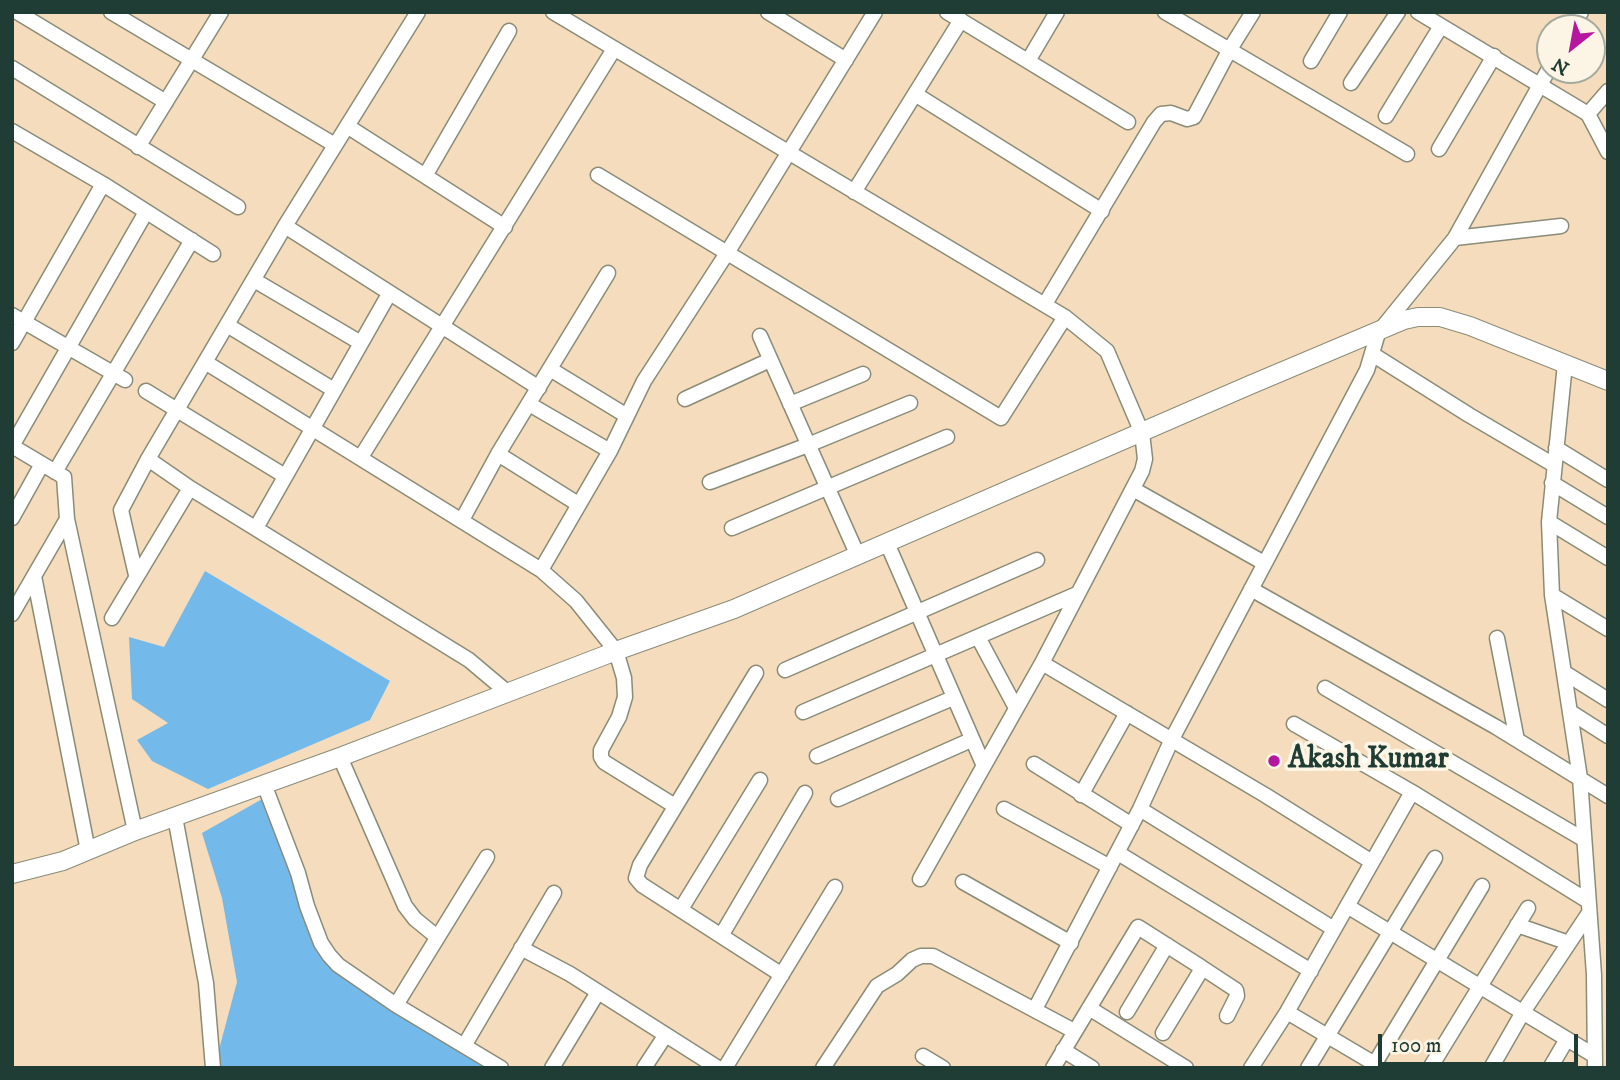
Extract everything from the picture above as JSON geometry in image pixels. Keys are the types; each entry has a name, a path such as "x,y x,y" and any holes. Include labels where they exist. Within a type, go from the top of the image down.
{"street":[{"path":"17,12 166,102"},
{"path":"111,12 335,145"},
{"path":"136,575 121,510 148,459 285,226 418,12"},
{"path":"553,12 574,18 614,49 1065,317 1107,351 1142,433 1145,459 1133,489 1042,663 920,879"},
{"path":"768,12 846,60"},
{"path":"541,570 610,451 645,381 875,12"},
{"path":"947,12 1128,122"},
{"path":"1028,61 1057,12"},
{"path":"1165,12 1406,154"},
{"path":"1045,304 1154,122 1161,114 1171,113 1187,120 1194,117 1253,12"},
{"path":"1311,61 1340,12"},
{"path":"1352,83 1398,12"},
{"path":"1418,12 1536,82"},
{"path":"138,147 217,14"},
{"path":"854,192 961,20"},
{"path":"1386,116 1441,26"},
{"path":"425,176 509,31"},
{"path":"361,457 614,49"},
{"path":"1439,149 1494,56"},
{"path":"12,68 238,207"},
{"path":"1035,1009 1118,853 1172,739 1367,370 1378,333 1455,238 1540,84 1588,114 1608,152"},
{"path":"1588,114 1608,91"},
{"path":"915,94 1102,211"},
{"path":"347,126 505,227"},
{"path":"12,131 103,184 213,254"},
{"path":"598,175 1001,418 1065,317"},
{"path":"12,343 18,319 103,184"},
{"path":"135,831 67,519 64,477 12,446 146,212"},
{"path":"285,226 389,295 539,388"},
{"path":"1455,238 1562,226"},
{"path":"55,472 119,376 192,240"},
{"path":"462,520 498,454 608,273"},
{"path":"254,280 361,343"},
{"path":"256,528 389,295"},
{"path":"12,874 44,867 616,651 734,610 1250,385 1418,317 1440,317 1470,326 1608,381"},
{"path":"18,319 119,376"},
{"path":"227,325 334,390"},
{"path":"760,336 858,556"},
{"path":"1372,354 1554,465"},
{"path":"685,399 770,360"},
{"path":"205,362 541,570 576,601 616,651 624,678 625,697 619,717 601,750 601,757 604,762 675,806"},
{"path":"1565,364 1549,522 1552,595 1580,778 1592,940 1601,1008 1595,1062"},
{"path":"550,369 627,416"},
{"path":"790,404 863,374"},
{"path":"146,391 285,476"},
{"path":"710,482 910,403"},
{"path":"529,404 610,451"},
{"path":"732,528 947,437"},
{"path":"1556,448 1608,480"},
{"path":"498,454 578,504"},
{"path":"148,459 190,488 470,660 507,692"},
{"path":"12,518 42,464"},
{"path":"1552,483 1608,517"},
{"path":"112,618 190,488"},
{"path":"1133,489 1264,563"},
{"path":"12,614 67,519"},
{"path":"1549,522 1608,558"},
{"path":"887,543 984,766"},
{"path":"785,670 1037,560"},
{"path":"34,576 88,850"},
{"path":"1251,589 1517,740 1608,796"},
{"path":"803,712 1077,594"},
{"path":"1552,595 1608,629"},
{"path":"978,637 1016,708"},
{"path":"1497,638 1517,740"},
{"path":"1042,663 1372,862"},
{"path":"756,673 640,865 636,878 642,886 782,975"},
{"path":"1565,673 1608,700"},
{"path":"1325,688 1583,839"},
{"path":"817,756 953,698"},
{"path":"1081,794 1127,712"},
{"path":"1572,713 1608,736"},
{"path":"1294,724 1412,792 1589,907"},
{"path":"838,799 971,740"},
{"path":"340,757 405,906 415,919 437,937"},
{"path":"1034,764 1132,825"},
{"path":"681,909 760,779"},
{"path":"264,784 299,873 307,906 321,943 338,965 396,1005 501,1068"},
{"path":"1251,1068 1287,1013 1412,792"},
{"path":"722,936 805,793"},
{"path":"1004,809 1110,867"},
{"path":"1140,809 1334,929"},
{"path":"175,817 206,983 212,1068"},
{"path":"1118,853 1311,971"},
{"path":"396,1005 487,857"},
{"path":"1308,1068 1435,858"},
{"path":"962,882 1071,943"},
{"path":"1287,1013 1376,1066 1482,886"},
{"path":"725,1068 835,887"},
{"path":"464,1046 554,893"},
{"path":"1348,906 1567,1039 1595,1062"},
{"path":"1491,1068 1589,907"},
{"path":"1430,1068 1528,908"},
{"path":"1517,925 1569,943"},
{"path":"1053,1068 1139,927 1236,990 1237,996 1227,1016"},
{"path":"1592,940 1608,950"},
{"path":"1127,1012 1167,945"},
{"path":"521,948 598,992 718,1068"},
{"path":"823,1068 877,986 920,956 933,956 1074,1031"},
{"path":"1163,1033 1200,972 1200,967"},
{"path":"552,1068 598,992"},
{"path":"1088,1008 1186,1068"},
{"path":"644,1068 665,1036"},
{"path":"1550,1068 1567,1039"},
{"path":"1063,1050 1092,1068"},
{"path":"923,1056 943,1068"}],"water":[{"path":"205,571 390,681 370,720 208,789 152,761 137,740 168,723 132,699 129,637 164,647"},
{"path":"264,798 309,926 347,980 485,1068 218,1068 217,1057 237,982 222,898 202,833"}],"place":[{"name":"Akash Kumar","path":"1274,761"}]}
